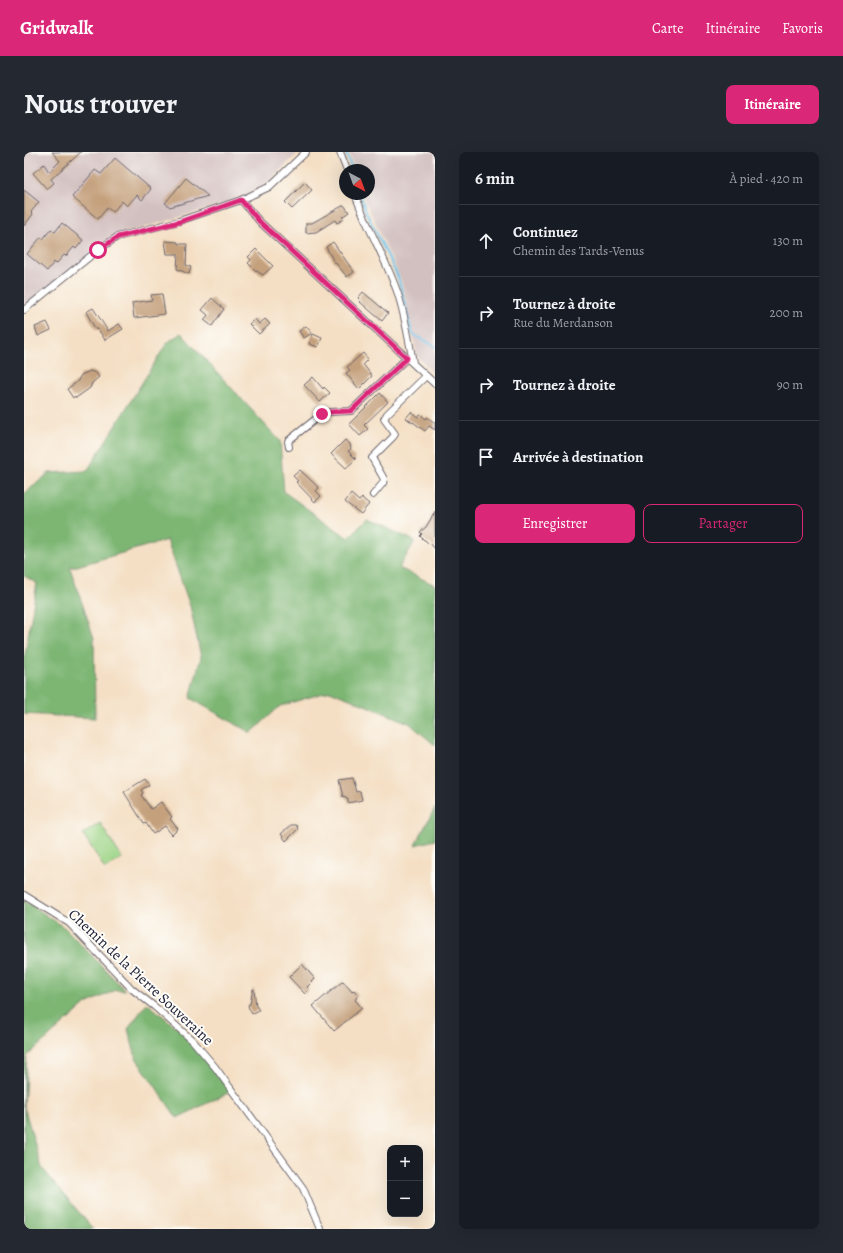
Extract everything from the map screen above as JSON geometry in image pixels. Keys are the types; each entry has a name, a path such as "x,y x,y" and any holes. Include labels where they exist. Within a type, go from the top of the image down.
{"street":[{"path":"24,310 98,250 118,237 179,222 241,200 269,187 306,152"},
{"path":"340,152 345,164"},
{"path":"241,200 260,222 435,384"},
{"path":"357,200 388,268 398,295 412,363"},
{"path":"289,447 288,441 322,414 351,411 407,358"},
{"path":"373,495 383,483 384,479 372,458 395,434 384,419 387,414 426,376"},
{"name":"Chemin de la Pierre Souveraine","path":"24,895 69,923 132,989 155,1007 193,1041 215,1067 303,1188 320,1229"}],"shaded area":[{"path":"24,152 299,152 265,185 227,203 115,236 24,308"},
{"path":"349,152 435,152 435,375 417,356 401,279 365,200 375,200 375,164 353,164"}],"green space":[{"path":"181,333 280,441 284,492 348,538 367,519 415,541 399,568 435,585 435,745 409,723 330,691 280,706 251,733 190,698 201,657 190,606 167,540 70,568 94,638 95,718 24,714 24,660 37,583 24,576 24,494 49,473 87,471 167,343"},
{"path":"435,808 435,840 415,845"},
{"path":"100,823 122,858 105,869 83,834"},
{"path":"24,900 65,928 125,990 116,990 86,1004 27,1056 24,1107"},
{"path":"147,1003 193,1041 230,1092 177,1118 136,1058 128,1029"},
{"path":"24,1107 42,1168 93,1229 24,1229"}],"building":[{"path":"52,152 81,152 51,179 54,183 47,189 33,173 44,164 49,172 60,161"},
{"path":"115,158 151,189 142,200 137,195 127,206 122,201 113,212 107,208 98,219 72,197 95,170 101,174"},
{"path":"186,178 208,196 170,207 165,203"},
{"path":"305,182 312,190 292,209 285,202"},
{"path":"24,190 39,202 31,212 33,214 24,226"},
{"path":"344,205 349,212 342,217 344,219 337,223 335,220 316,232 306,233 306,223 312,223"},
{"path":"62,223 83,240 76,249 74,247 56,264 54,262 47,271 27,254 41,237 43,239 51,229 55,232"},
{"path":"165,241 178,242 178,244 187,244 186,265 191,267 189,274 177,269 178,254 167,254"},
{"path":"333,242 354,272 347,277 334,262 326,247"},
{"path":"256,249 273,266 263,275 248,263 251,260 248,257"},
{"path":"363,292 388,313 382,321 360,302 361,301 358,298"},
{"path":"162,294 165,314 134,318 132,303 152,300 151,295"},
{"path":"212,298 224,309 212,326 204,320 208,315 202,310"},
{"path":"93,308 108,331 119,324 123,329 105,340 98,329 96,330 86,312"},
{"path":"255,319 259,324 265,319 270,324 259,334 249,324"},
{"path":"47,322 51,330 38,336 35,327"},
{"path":"306,326 312,333 304,338 299,331"},
{"path":"313,334 322,338 318,347 309,344"},
{"path":"363,353 368,359 363,364 372,376 359,389 346,373 350,370 347,367"},
{"path":"90,371 96,373 99,377 92,383 90,388 76,398 75,396 73,398 67,389 77,382 81,375"},
{"path":"313,377 323,389 324,387 330,393 320,402 304,385"},
{"path":"380,393 388,402 364,425 368,429 360,436 349,424"},
{"path":"411,412 418,417 420,414 426,419 427,417 435,423 435,430 429,426 425,431 406,418"},
{"path":"345,440 350,444 351,449 348,451 356,459 346,468 331,454"},
{"path":"300,470 319,488 316,491 321,496 315,502 296,482 298,481 293,476"},
{"path":"351,494 359,501 362,498 369,504 361,514 345,502"},
{"path":"435,512 435,549 430,543 429,544 420,536 422,534 420,532 426,527"},
{"path":"352,778 356,792 360,791 362,800 348,803 348,799 346,799 345,796 343,797 339,780"},
{"path":"145,779 149,785 141,790 143,793 141,795 151,809 161,802 172,817 170,819 178,829 172,835 165,826 153,834 146,823 144,824 124,792"},
{"path":"291,825 296,825 298,829 286,841 281,834"},
{"path":"302,964 315,979 307,987 309,989 305,994 289,977"},
{"path":"343,981 352,992 354,990 358,995 355,1000 362,1008 334,1031 313,1006"},
{"path":"253,989 256,1006 259,1010 252,1014 248,1005 250,1004"}],"waterway":[{"path":"346,152 350,164"},
{"path":"362,200 366,212 398,277 412,334 435,346"}],"route":[{"path":"98,250 118,237 179,222 241,200 260,222 407,358 351,411 322,414"}]}
